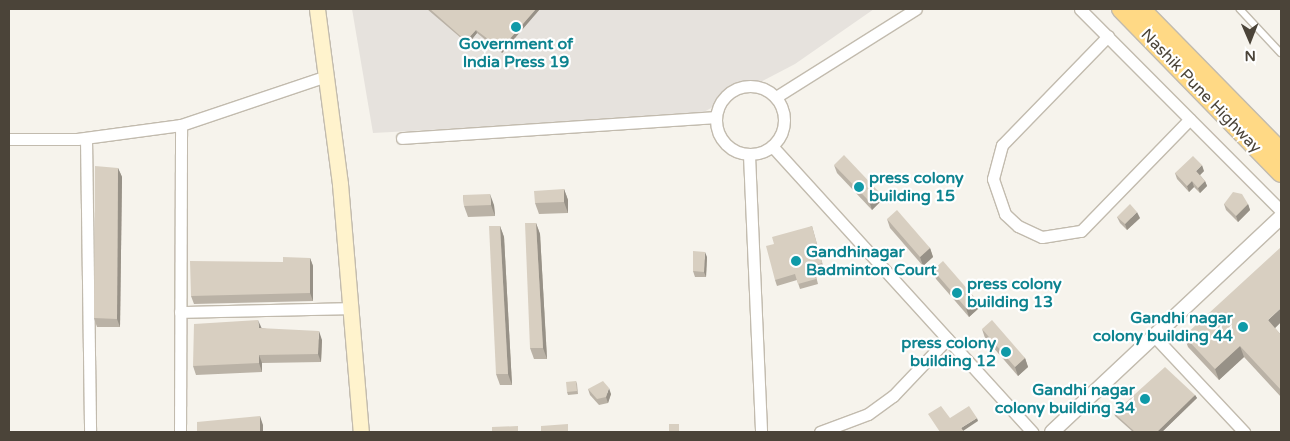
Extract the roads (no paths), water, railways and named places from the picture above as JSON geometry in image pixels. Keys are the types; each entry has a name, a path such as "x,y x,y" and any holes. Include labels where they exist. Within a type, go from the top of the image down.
{"highway":[{"name":"Nashik Pune Highway","path":"1121,9 1281,173"},
{"name":"Nashik Pune Highway","path":"1141,9 1281,152"}],"main road":[{"path":"317,9 327,76 360,432"}],"street":[{"path":"776,97 916,9"},
{"path":"1080,9 1281,210"},
{"path":"1108,36 1002,145 993,179 1005,214 1018,226 1042,237 1081,231 1190,119"},
{"path":"9,139 86,138 181,126 327,76"},
{"path":"754,86 776,97 785,119 772,146 749,155 727,146 718,134 716,117 723,98 737,88 754,86"},
{"path":"402,138 716,117"},
{"path":"180,432 181,126"},
{"path":"86,138 90,432"},
{"path":"772,146 1032,432"},
{"path":"749,155 762,432"},
{"path":"1052,432 1281,216"},
{"path":"180,312 350,308"},
{"path":"1154,336 1244,432"},
{"path":"820,432 868,414 893,396 947,339"}],"lane":[{"path":"1240,9 1281,53"}],"place":[{"name":"Government of India Press 19","path":"516,27"},
{"name":"press colony building 15","path":"859,187"},
{"name":"Gandhinagar Badminton Court","path":"796,261"},
{"name":"press colony building 13","path":"957,293"},
{"name":"Gandhi nagar colony building 44","path":"1243,327"},
{"name":"press colony building 12","path":"1006,352"},
{"name":"Gandhi nagar colony building 34","path":"1145,399"}]}
